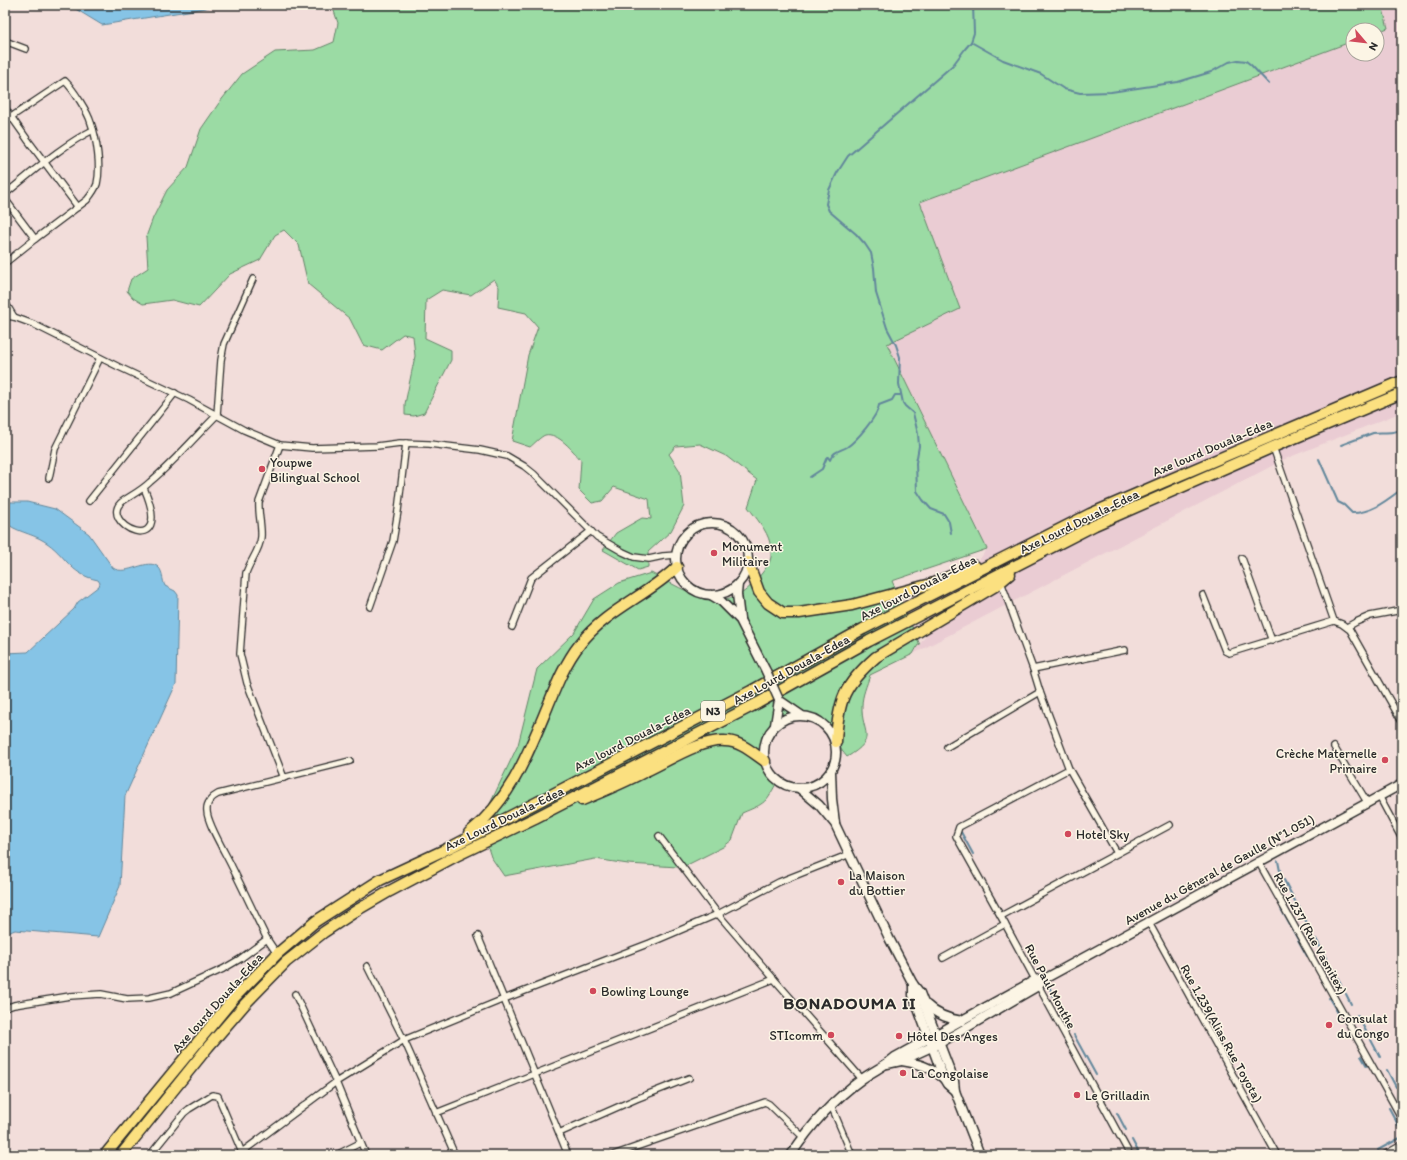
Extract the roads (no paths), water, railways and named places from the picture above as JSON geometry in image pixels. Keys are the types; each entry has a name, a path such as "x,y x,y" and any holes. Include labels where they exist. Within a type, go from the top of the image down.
{"highway":[{"name":"Axe lourd Douala-Edea","path":"105,1155 234,998 277,954 316,921 380,880 453,846 751,691 863,629 1090,514 1402,381"},
{"name":"Axe Lourd Douala-Edea","path":"121,1155 208,1047 245,1004 286,962 324,932 390,891 758,703 869,641 1095,525 1273,447 1402,393"},
{"path":"748,562 759,592 768,603 783,613 799,613 852,604 931,584 1019,550"},
{"path":"836,742 837,726 842,700 850,684 861,670 876,657 1000,582 1024,562"},
{"path":"453,846 479,825 510,789 521,768 555,687 580,643 597,626 662,580 677,567"},
{"path":"535,818 609,789 694,748 713,742 730,741 743,747 765,761"}],"main road":[{"path":"711,595 726,592 738,584 745,574 748,562 747,550 742,539 734,530 722,524 710,523 698,526 688,533 680,543 677,555 677,567 680,576 686,584 697,592 711,595 721,601 740,620"},
{"path":"738,584 737,602 740,620 779,700 775,725"},
{"path":"779,700 802,714 820,720 828,727 836,742 837,754 831,771 824,780 812,786 799,788 784,785 778,780 768,768 765,761 764,748 767,736 775,725 791,716 802,714"},
{"path":"831,771 835,824"},
{"name":"Avenue du Géneral de Gaulle (N°1.051)","path":"790,1155 803,1137 831,1105 862,1079 887,1064 895,1057 1037,983 1258,861 1402,784"},
{"path":"799,788 819,805 835,824 913,984 924,1001 954,1081 955,1091 980,1155"},
{"name":"Avenue du Géneral de Gaulle (N°1.051)","path":"887,1064 901,1061 940,1043 1037,983"},
{"path":"913,984 913,995 944,1079 955,1091"},
{"path":"924,1001 930,1008 941,1016 962,1021"},
{"path":"901,1061 924,1065 931,1068 944,1079"}],"street":[{"path":"5,41 26,49"},
{"path":"5,121 65,81 88,116 93,130 98,172 97,184 87,200 35,238 5,264"},
{"path":"5,108 12,116 27,140 78,207"},
{"path":"5,194 75,139 93,130"},
{"path":"5,199 35,238"},
{"path":"144,488 151,506 152,520 151,526 146,531 139,533 121,521 115,512 116,508 119,504 144,488 155,478 217,415 221,360 224,344 253,279"},
{"path":"5,302 14,317"},
{"path":"5,316 14,317 33,324 100,358 175,393 244,430 280,445 312,448 406,443 429,444 480,450 507,456 534,474 597,537 634,557 649,559 677,555"},
{"path":"49,478 55,448 100,358"},
{"path":"89,501 175,393"},
{"path":"370,607 393,542 406,443"},
{"path":"280,445 259,502 258,508 262,537 246,573 240,654 247,684 284,778"},
{"path":"1273,447 1334,621"},
{"path":"512,627 531,578 592,531"},
{"path":"1242,558 1272,641"},
{"path":"1000,582 1069,768 1117,853"},
{"path":"1203,594 1225,651 1229,653 1334,621 1347,627 1402,722"},
{"path":"1347,627 1370,616 1402,610"},
{"path":"1033,669 1125,650"},
{"path":"947,748 1040,692"},
{"path":"1334,747 1367,802"},
{"path":"277,954 267,940 217,836 206,810 210,799 218,794 350,761"},
{"name":"Rue Paul Monthe","path":"1069,768 959,827 956,836 1130,1155"},
{"path":"1379,796 1402,839"},
{"path":"1001,916 1170,826"},
{"path":"659,836 718,914 862,1079"},
{"path":"150,1155 184,1113 212,1095 218,1096 243,1153 336,1082 404,1040 504,998 650,943 718,914 779,882 850,854"},
{"name":"Rue 1.237 (Rue Vasnitex)","path":"1258,861 1402,1120"},
{"name":"Rue 1.239(Alias Rue Toyota)","path":"1148,921 1276,1155"},
{"path":"943,958 1005,924"},
{"path":"478,936 568,1155"},
{"path":"5,1008 37,1000 70,996 101,994 127,999 149,998 171,993 223,969 267,940"},
{"path":"367,966 404,1040 455,1155"},
{"path":"436,1113 774,979"},
{"path":"295,994 336,1082 366,1155"},
{"path":"558,1133 689,1078"},
{"path":"613,1155 765,1102 769,1104 803,1137"},
{"path":"831,1105 852,1155"},
{"path":"336,1155 360,1143"},
{"path":"1384,1155 1402,1145"}],"water":[{"path":"69,5 212,5 206,8 102,25"},
{"path":"11,502 27,502 55,509 89,534 113,568 124,570 149,564 155,565 159,568 162,574 165,586 175,591 178,595 176,684 125,796 120,886 98,937 15,930 5,934 5,653 28,652 74,609 78,602 99,586 100,583 98,580 88,577 74,569 52,546 34,536 14,528 5,522 5,504"}],"waterway":[{"path":"951,533 949,522 944,514 931,509 917,491 916,463 919,446 918,434 913,413 903,403 899,384 900,357 896,345 887,328 876,293 871,253 856,234 829,211 826,204 829,190 837,173 848,156 953,65 971,42 974,33 973,5"},
{"path":"971,42 1003,60 1041,74 1064,89 1080,93 1111,92 1178,82 1211,72 1229,62 1238,60 1246,61 1269,84"},
{"path":"810,477 822,469 827,457 830,460 835,453 847,447 856,439 871,422 878,410 879,405 892,400 895,395 900,395"},
{"path":"1341,445 1373,433 1391,432 1402,429"},
{"path":"1319,459 1338,502 1344,505 1352,513 1366,511 1373,508 1402,489"},
{"path":"961,832 973,854"},
{"path":"1278,861 1280,871"},
{"path":"1284,880 1296,903"},
{"path":"1299,907 1307,923"},
{"path":"1281,909 1307,956"},
{"path":"1316,939 1326,958"},
{"path":"1332,968 1335,973"},
{"path":"1337,977 1341,984"},
{"path":"1049,985 1052,995 1061,1010"},
{"path":"1346,994 1351,1004"},
{"path":"1329,998 1338,1013"},
{"path":"1357,1015 1367,1033"},
{"path":"1074,1035 1096,1075"},
{"path":"1371,1040 1380,1057"},
{"path":"1361,1056 1367,1066"},
{"path":"1387,1070 1396,1087"},
{"path":"1389,1108 1402,1132"},
{"path":"1117,1113 1126,1130"},
{"path":"1378,1150 1402,1137"},
{"path":"1132,1140 1140,1155"}],"place":[{"name":"Youpwe Bilingual School","path":"262,469"},
{"name":"Monument Militaire","path":"714,553"},
{"name":"Crèche Maternelle Primaire","path":"1385,760"},
{"name":"Hotel Sky","path":"1068,834"},
{"name":"La Maison du Bottier","path":"841,882"},
{"name":"Bowling Lounge","path":"593,991"},
{"name":"Consulat du Congo","path":"1329,1025"},
{"name":"STIcomm","path":"831,1035"},
{"name":"Hôtel Des Anges","path":"899,1036"},
{"name":"La Congolaise","path":"903,1073"},
{"name":"Le Grilladin","path":"1077,1095"}],"district":[{"name":"BONADOUMA II","path":"850,1003"}]}
